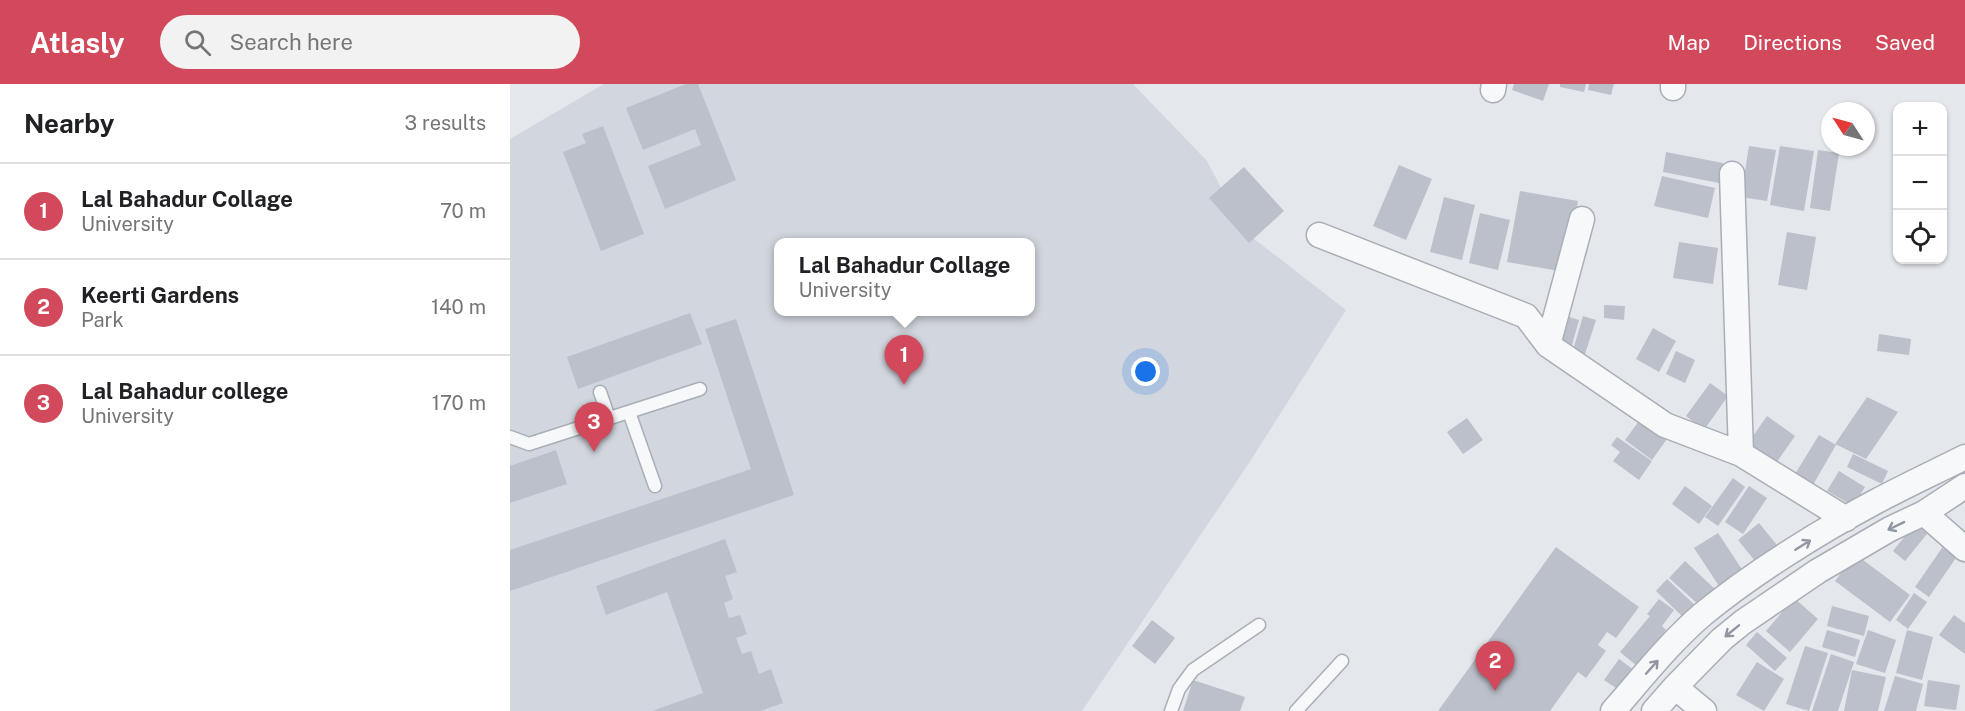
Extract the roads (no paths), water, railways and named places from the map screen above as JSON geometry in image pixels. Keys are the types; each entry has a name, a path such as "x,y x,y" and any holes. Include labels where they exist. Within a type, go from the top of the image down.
{"street":[{"path":"1732,174 1741,454"},
{"path":"1548,345 1582,219"},
{"path":"1319,235 1526,316 1548,345 1665,425 1741,454 1846,519"},
{"path":"1613,711 1652,666 1701,616 1724,597 1801,545 1876,502 1965,457"},
{"path":"1654,711 1722,639 1743,622 1818,571 1890,529 1924,513 1965,486"},
{"path":"1924,513 1965,549"},
{"path":"1675,687 1704,711"}],"lane":[{"path":"510,436 529,444 700,389"},
{"path":"600,392 609,418"},
{"path":"629,411 655,486"},
{"path":"1171,711 1179,689 1193,670 1259,625"},
{"path":"1296,711 1342,661"}],"place":[{"name":"Lal Bahadur Collage","path":"904,385"},
{"name":"Lal Bahadur college","path":"594,452"},
{"name":"Keerti Gardens","path":"1495,691"}]}
